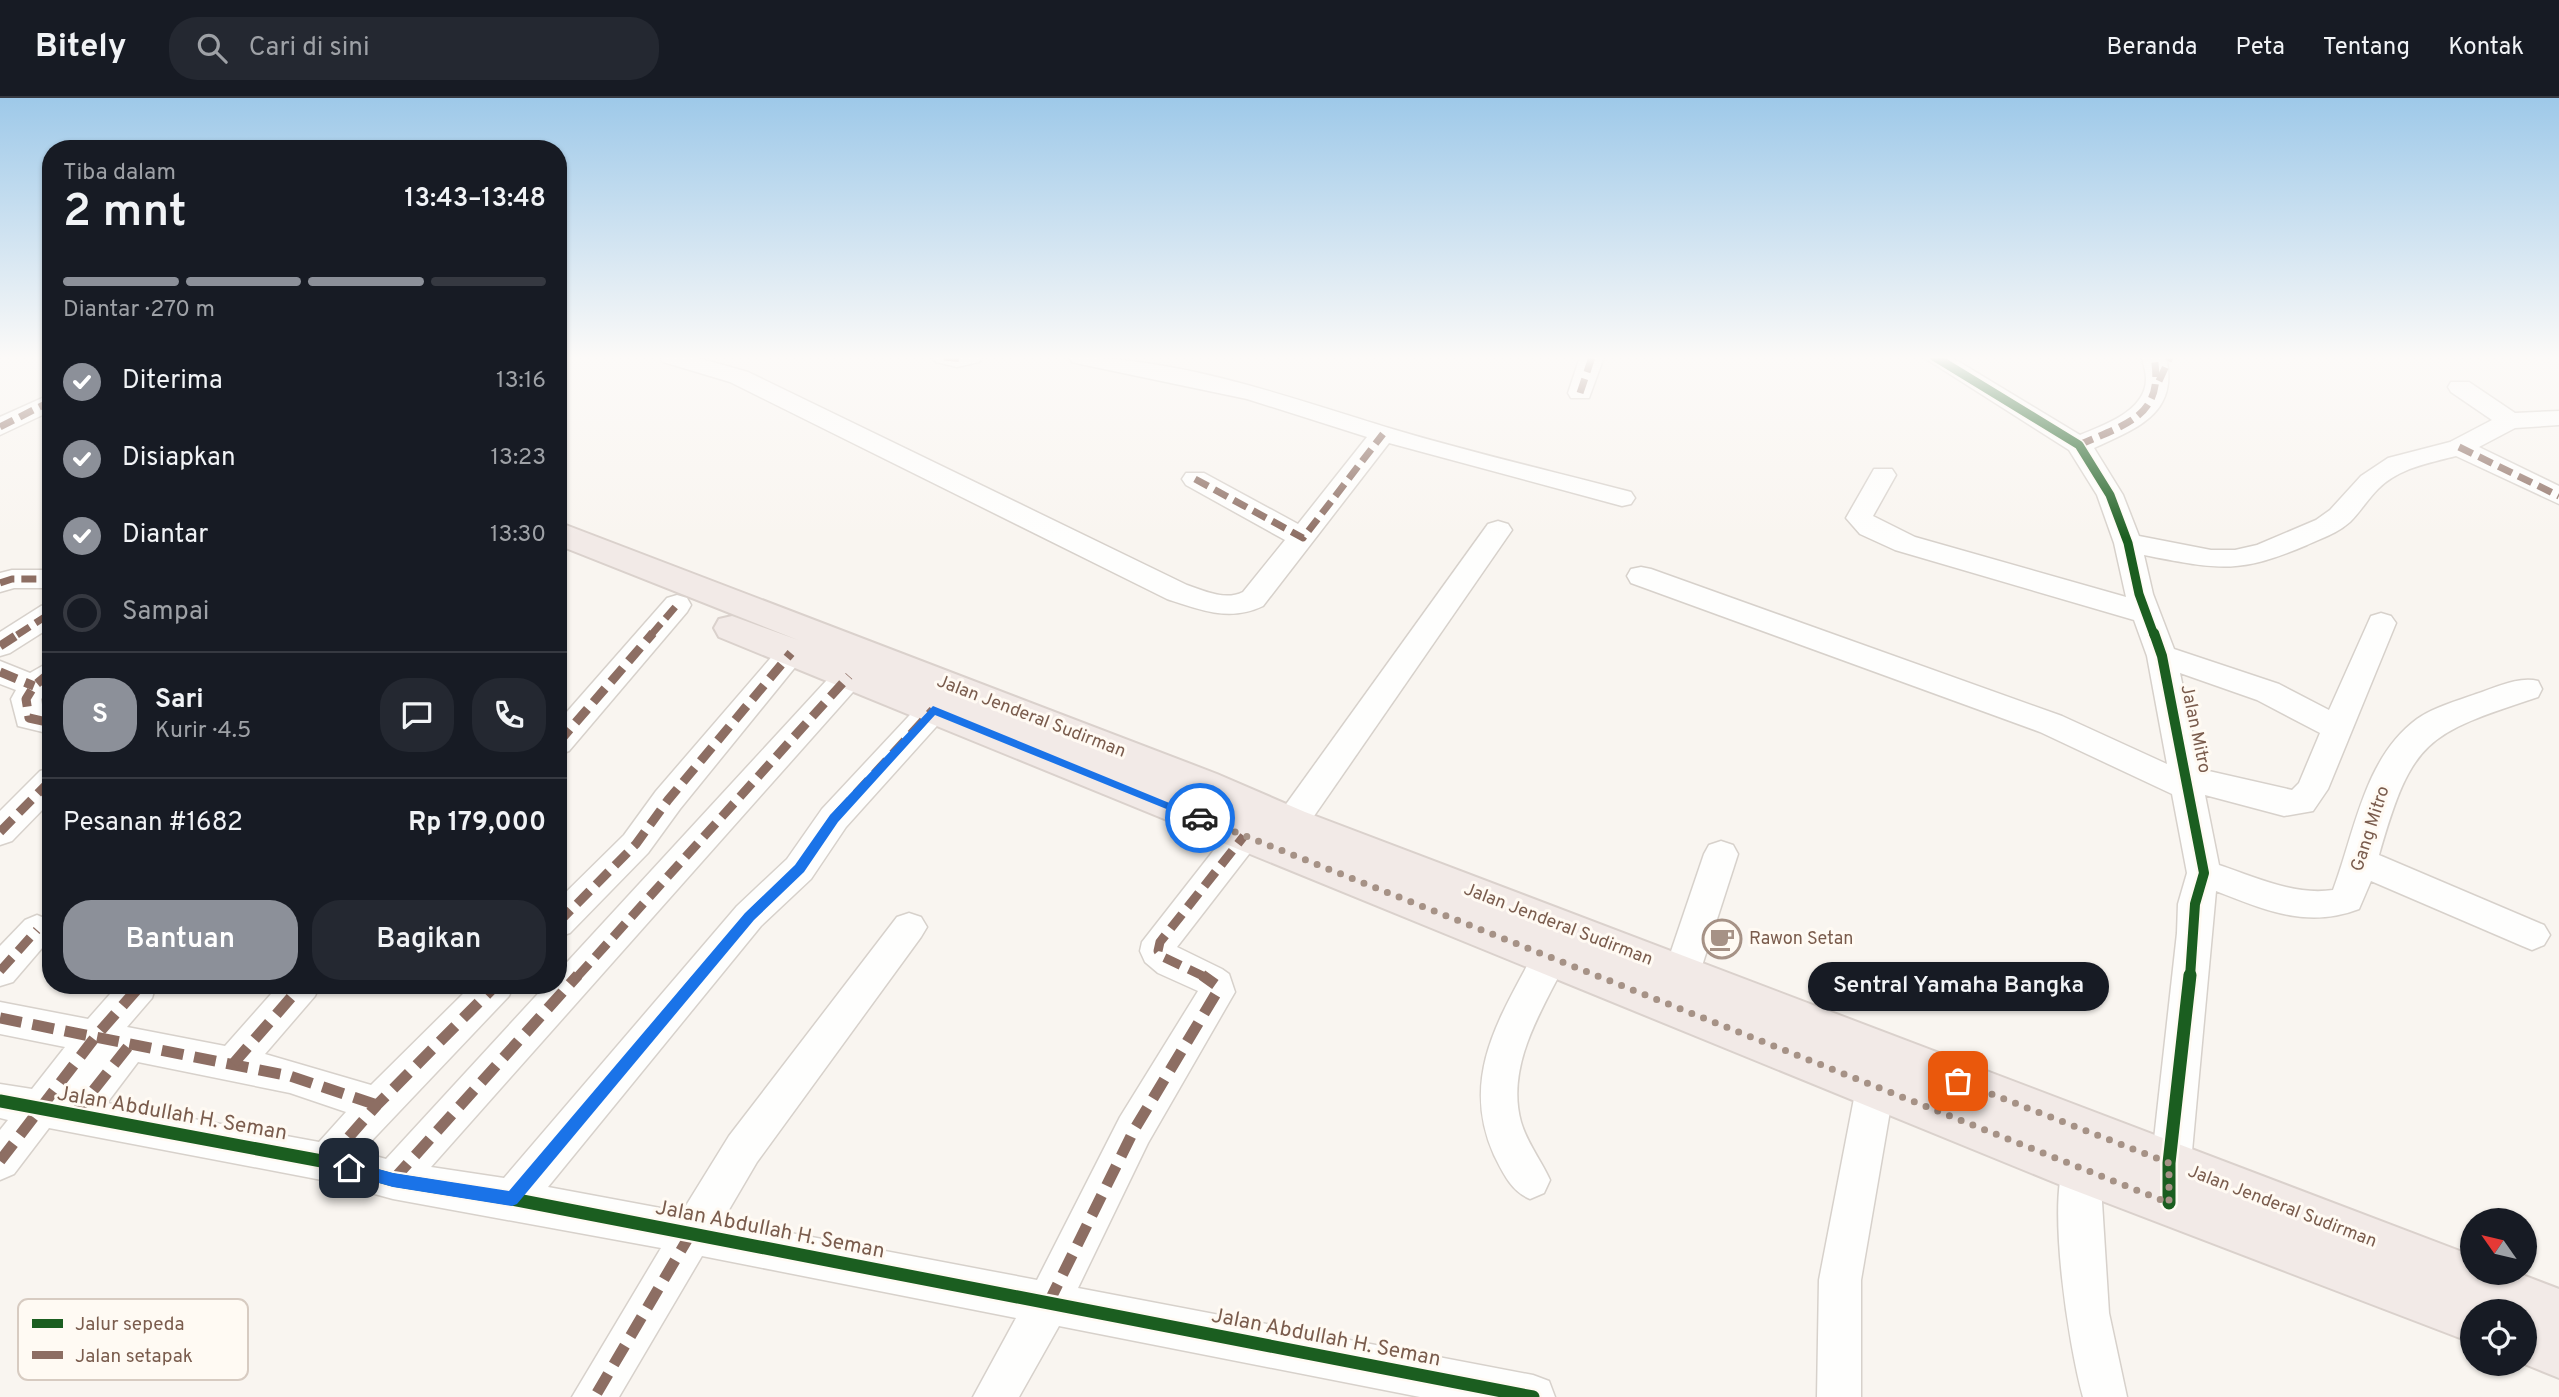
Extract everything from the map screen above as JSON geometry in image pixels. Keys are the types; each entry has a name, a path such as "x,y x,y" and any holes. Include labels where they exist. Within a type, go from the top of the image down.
{"highway":[{"name":"Jalan Jenderal Sudirman","path":"567,537 1118,768 1244,836 2080,1170 2169,1183 2559,1315"},
{"name":"Jalan Jenderal Sudirman","path":"567,562 933,710 1291,822 1682,972 2057,1121 2169,1183 2460,1311"},
{"path":"2537,1343 2559,1351"}],"street":[{"path":"0,427 18,418"},
{"path":"821,418 1177,592 1213,604 1238,605 1253,599 1383,434"},
{"path":"1331,418 1622,498"},
{"name":"Jalan Mitro","path":"2034,418 2079,445 2110,495 2128,543 2143,604 2162,656 2189,783 2204,873 2194,904 2195,933 2169,1183"},
{"path":"2079,445 2135,418"},
{"path":"2505,418 2510,421"},
{"path":"2128,543 2211,559 2265,552 2326,527 2340,516 2370,482 2398,464 2459,446 2510,421 2559,418"},
{"path":"2459,446 2559,496"},
{"path":"1883,475 1860,519 1868,527 1924,550 2143,604"},
{"path":"1195,479 1303,538"},
{"path":"1291,822 1498,530"},
{"path":"1963,537 2143,604"},
{"path":"1641,576 2051,724 2189,783 2284,803 2301,802 2312,789 2381,623"},
{"path":"0,583 12,579 42,579"},
{"path":"567,733 677,605"},
{"path":"0,646 42,619"},
{"path":"567,914 636,844 668,800 792,653"},
{"path":"2162,656 2268,692 2337,728"},
{"path":"0,671 42,679 26,699 29,718 42,721"},
{"path":"567,988 849,676"},
{"name":"Gang Mitro","path":"2204,873 2287,900 2324,908 2347,900 2382,789 2403,755 2428,727 2527,689"},
{"path":"512,1199 749,916 799,869 834,818 933,710"},
{"path":"0,832 42,789"},
{"path":"996,1397 1048,1304 1134,1130 1217,992 1216,985 1210,979 1163,957 1158,951 1160,942 1244,836"},
{"path":"1682,972 1721,854"},
{"path":"2360,862 2532,935"},
{"path":"594,1397 743,1149 909,927"},
{"path":"0,971 37,930"},
{"path":"1530,1180 1510,1152 1498,1119 1498,1080 1508,1043 1550,958"},
{"path":"0,1161 57,1113 114,1040 136,994"},
{"path":"233,1064 294,994"},
{"path":"327,1162 377,1105 487,994"},
{"path":"393,1180 561,994"},
{"path":"0,1018 290,1076 377,1105"},
{"path":"1839,1397 1840,1280 1875,1088"},
{"name":"Jalan Abdullah H. Seman","path":"0,1101 327,1162 393,1180 512,1199 1533,1397"},
{"path":"2080,1170 2085,1299 2093,1359 2105,1397"}],"marked path":[{"path":"0,427 18,418"},
{"path":"2079,445 2134,418"},
{"path":"1195,479 1303,538 1383,434"},
{"path":"2459,447 2559,496"},
{"path":"0,583 12,579 42,579"},
{"path":"567,733 677,605"},
{"path":"0,646 42,619"},
{"path":"567,914 636,844 668,800 791,653"},
{"path":"0,672 34,686"},
{"path":"567,988 849,676"},
{"path":"42,679 26,699 29,718 42,721"},
{"path":"512,1199 749,916 799,869 834,818 933,710"},
{"path":"0,832 42,789"},
{"path":"1048,1304 1134,1130 1217,992 1216,985 1210,979 1163,957 1158,951 1160,942 1244,836"},
{"path":"0,971 37,930"},
{"path":"0,1161 96,1036 133,994"},
{"path":"233,1064 294,994"},
{"path":"327,1162 377,1105 487,994"},
{"path":"393,1180 561,994"},
{"path":"0,1018 290,1076 377,1105"},
{"path":"73,1116 131,1043"},
{"path":"597,1393 690,1235"}],"cycle path":[{"path":"2034,418 2079,445 2110,495 2128,543 2139,594 2162,656 2204,873 2195,904 2195,933 2169,1163 2169,1203"},
{"path":"0,1101 327,1162 393,1180 512,1199 1533,1397"}],"way so far":[{"path":"1200,818 2080,1170 2169,1203 2169,1163 1958,1081"}],"place":[{"name":"Rawon Setan","path":"1722,939"},
{"name":"Sentral Yamaha Bangka","path":"1958,1081"}],"route":[{"path":"349,1168 393,1180 512,1199 749,916 799,869 834,818 933,710 1200,818"}]}
